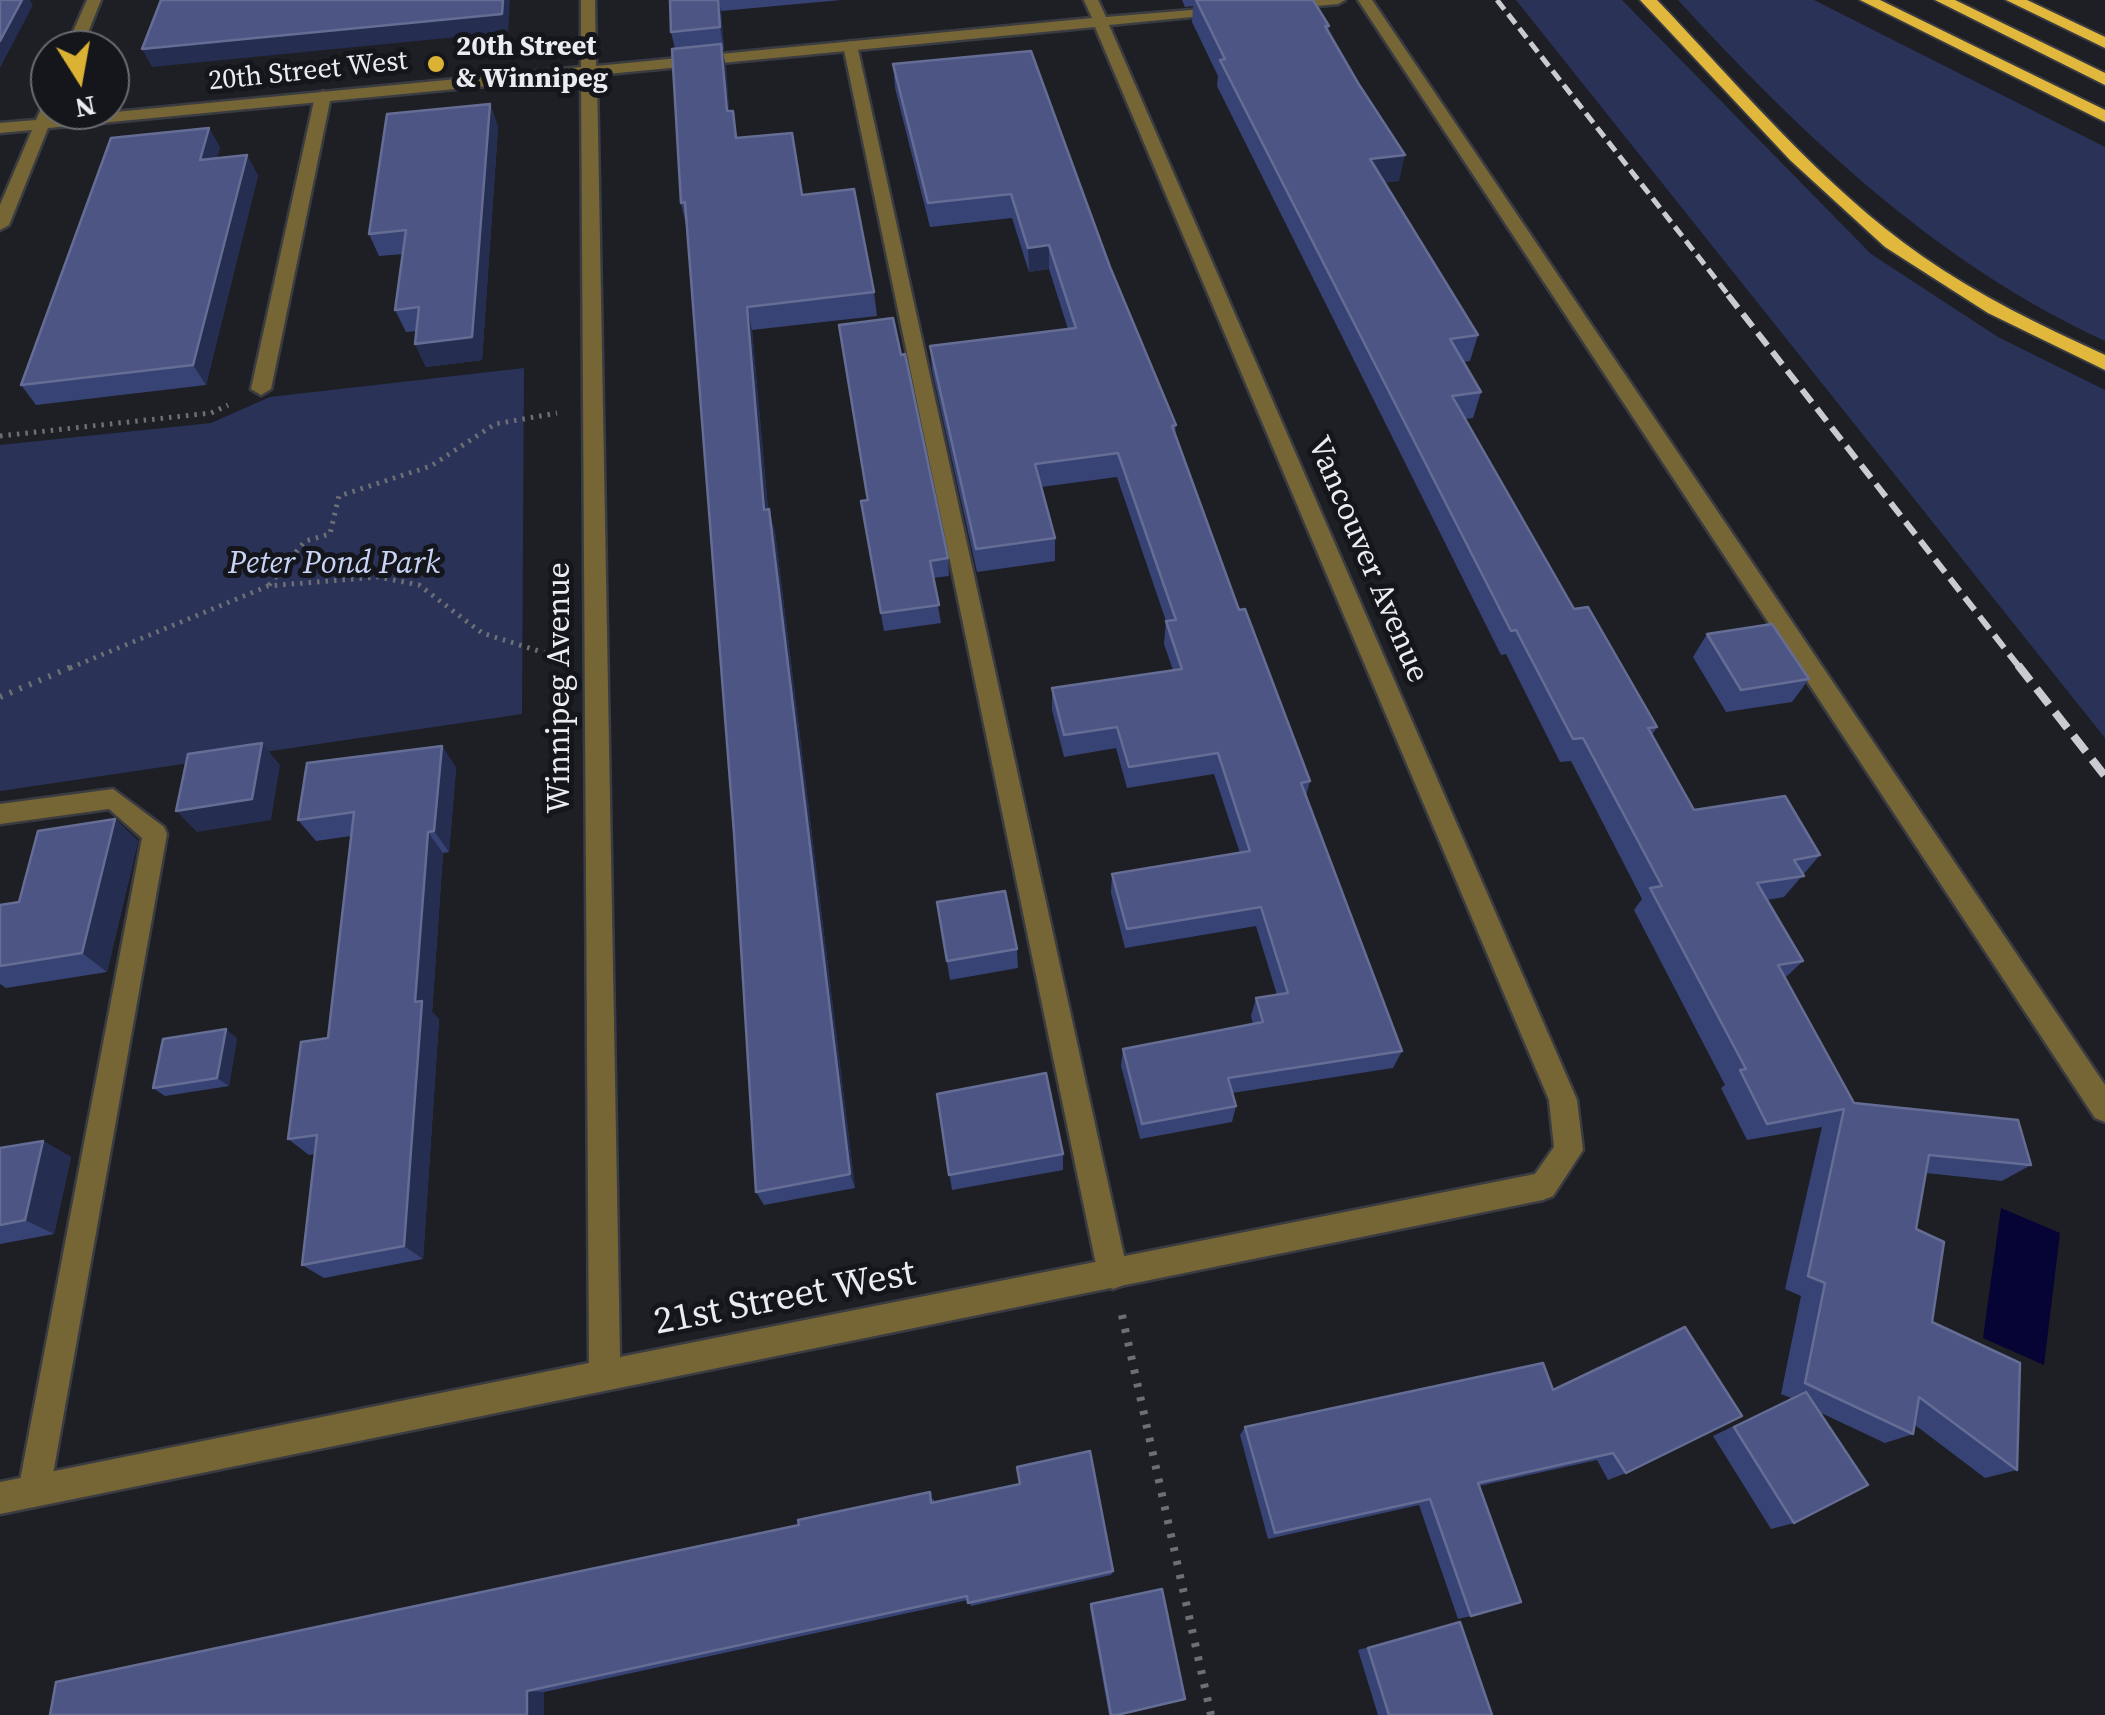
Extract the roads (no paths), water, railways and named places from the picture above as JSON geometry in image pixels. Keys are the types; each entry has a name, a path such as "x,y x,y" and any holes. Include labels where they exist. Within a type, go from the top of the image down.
{"highway":[{"path":"1648,0 1846,204 1896,246 2006,316 2105,364"},
{"path":"1868,0 2105,117"},
{"path":"1943,0 2105,80"},
{"path":"2014,0 2105,43"}],"street":[{"path":"81,30 94,0"},
{"name":"Winnipeg Avenue","path":"588,0 605,1376"},
{"name":"Vancouver Avenue","path":"1091,0 1564,1100 1569,1150"},
{"path":"1264,7 1338,0"},
{"path":"1364,0 2105,1108"},
{"name":"20th Street West","path":"130,115 1246,8"},
{"path":"850,44 1113,1274"},
{"path":"261,388 323,96"},
{"name":"20th Street West","path":"0,128 30,125"},
{"path":"0,224 39,130"},
{"path":"0,814 114,799 155,834 34,1491"},
{"name":"21st Street West","path":"0,1498 1543,1186 1569,1150"}],"railway":[{"path":"1497,0 1730,297"},
{"path":"1728,295 2020,668"},
{"path":"2018,665 2105,776"}],"place":[{"name":"20th Street & Winnipeg","path":"436,64"}],"park label":[{"name":"Peter Pond Park","path":"334,565"}]}
